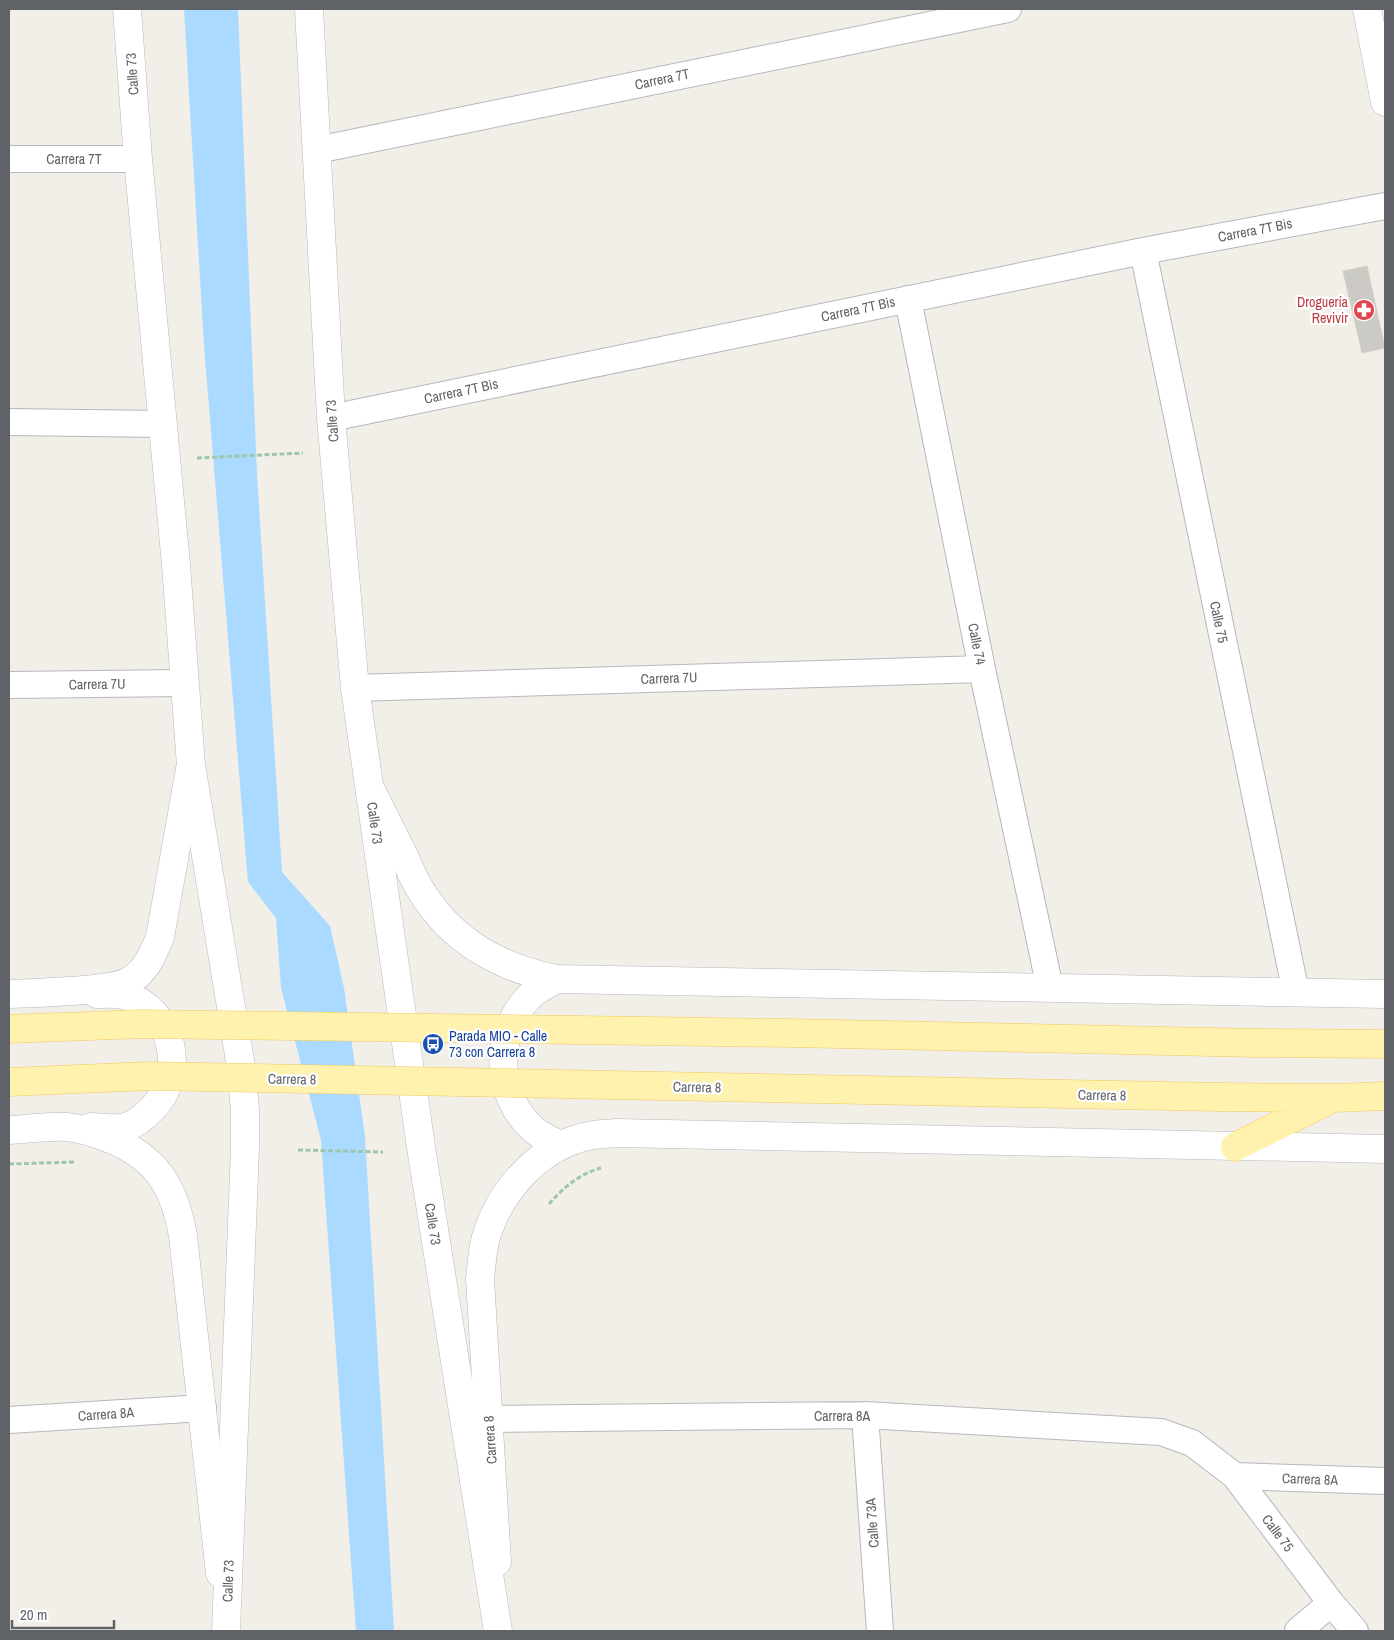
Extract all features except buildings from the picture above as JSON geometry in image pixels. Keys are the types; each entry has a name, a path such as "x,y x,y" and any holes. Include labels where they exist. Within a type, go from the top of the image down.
{"main road":[{"path":"9,1029 141,1024 1385,1044"},
{"name":"Carrera 8","path":"9,1082 149,1076 1219,1097 1334,1098 1385,1096"},
{"path":"1234,1147 1334,1098"}],"street":[{"name":"Calle 73","path":"127,9 138,159 176,565 191,765 240,1061 245,1109 226,1629"},
{"name":"Calle 73","path":"309,9 331,418 355,688 422,1154 500,1631"},
{"name":"Carrera 7T","path":"317,150 1008,9"},
{"path":"1367,9 1385,102"},
{"name":"Carrera 7T","path":"9,159 138,159"},
{"name":"Carrera 7T Bis","path":"331,418 1143,251 1385,206"},
{"name":"Calle 75","path":"1143,251 1296,993"},
{"name":"Calle 74","path":"908,299 982,669 1050,988"},
{"path":"9,422 163,424"},
{"name":"Carrera 7U","path":"355,688 982,669"},
{"name":"Carrera 7U","path":"9,685 185,683"},
{"path":"9,994 66,992 116,986 129,981 140,972 151,958 160,937 191,765"},
{"path":"370,789 420,889 441,918 468,943 488,956 510,967 556,979 1385,994"},
{"path":"556,979 530,996 513,1020 503,1049 504,1079 515,1107 534,1130 560,1146"},
{"path":"9,1130 67,1127 126,1127 143,1118 157,1105 167,1088 172,1070 171,1051 166,1032 156,1016 141,1004 123,995 66,992"},
{"path":"67,1127 99,1134 131,1147 157,1169 174,1199 183,1236 226,1629"},
{"name":"Carrera 8","path":"500,1631 480,1279 487,1234 499,1208 516,1182 532,1165 560,1146 579,1138 617,1133 1385,1149"},
{"name":"Carrera 8A","path":"9,1420 203,1408"},
{"name":"Carrera 8A","path":"488,1419 865,1415 1161,1432 1192,1443"},
{"name":"Calle 73A","path":"865,1415 880,1631"},
{"name":"Calle 75","path":"1192,1443 1235,1476 1354,1631"},
{"name":"Carrera 8A","path":"1235,1476 1385,1481"},
{"path":"1298,1631 1331,1603"}],"path":[{"path":"192,458 282,454"},
{"path":"298,1150 383,1152"},
{"path":"9,1164 84,1163"}],"water":[{"path":"184,9 238,9 257,475 282,872 330,926 344,988 365,1136 394,1631 356,1631 321,1140 281,988 276,918 248,882 204,346"}],"place":[{"name":"Droguería Revivir","path":"1364,310"},
{"name":"Parada MIO - Calle 73 con Carrera 8","path":"433,1044"}]}
